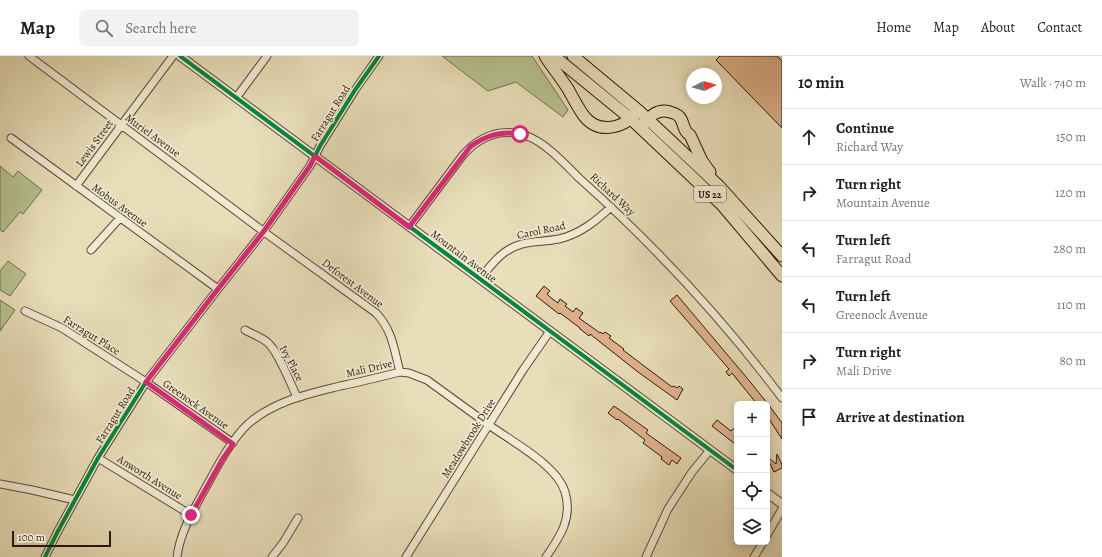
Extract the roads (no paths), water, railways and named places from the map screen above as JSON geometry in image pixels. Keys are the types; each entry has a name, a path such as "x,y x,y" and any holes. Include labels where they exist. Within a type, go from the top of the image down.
{"highway":[{"path":"545,56 584,116 592,123 601,127 613,127 631,119 639,111"},
{"name":"US 22","path":"554,56 631,119 722,205 782,276"},
{"name":"US 22","path":"573,56 639,111 719,186 782,256"},
{"path":"640,128 647,119 661,111 674,113 680,117 686,133 690,136 702,161 719,186"}],"street":[{"name":"Muriel Avenue","path":"28,56 264,231"},
{"name":"Lewis Street","path":"76,186 172,56"},
{"name":"Mountain Avenue","path":"180,56 734,468"},
{"path":"236,98 267,56"},
{"name":"Farragut Road","path":"45,557 98,458 146,382 264,231 310,166 320,146 355,90 379,56"},
{"name":"Richard Way","path":"409,227 470,147 479,140 500,133 520,134 538,141 611,207 665,260 747,353 782,398"},
{"name":"Mobus Avenue","path":"11,138 218,289"},
{"name":"Carol Road","path":"480,279 497,258 514,247 531,241 560,238 573,234 589,226 611,207"},
{"path":"91,250 120,218"},
{"name":"Deforest Avenue","path":"264,231 376,313 388,328 392,337 400,372"},
{"name":"Farragut Place","path":"25,311 62,328 146,382"},
{"name":"Ivy Place","path":"245,330 267,342 277,354 297,397"},
{"name":"Meadowbrook Drive","path":"406,557 523,370 550,331"},
{"name":"Mali Drive","path":"177,557 178,545 191,515 222,460 247,425 278,405 297,397 400,372 408,372 427,380 538,459 556,476 561,483 566,499 567,518 564,529 546,557"},
{"name":"Greenock Avenue","path":"146,382 233,444"},
{"path":"646,557 668,509 692,472 710,450"},
{"name":"Anworth Avenue","path":"98,458 191,515"},
{"path":"0,484 75,500"},
{"path":"770,495 781,502 770,527"},
{"path":"272,557 283,544 298,518"},
{"path":"754,557 761,545"}]}
